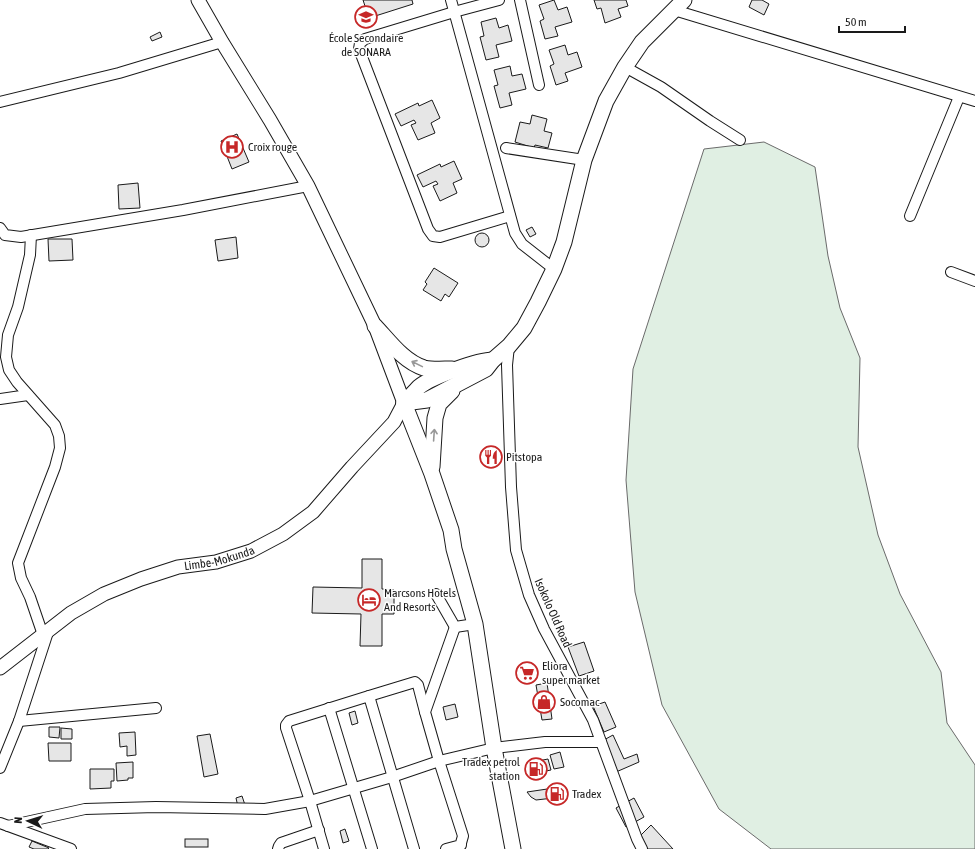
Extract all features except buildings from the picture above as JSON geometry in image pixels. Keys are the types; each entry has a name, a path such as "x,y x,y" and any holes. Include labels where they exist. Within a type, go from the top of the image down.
{"highway":[{"path":"513,849 494,748 475,624 454,549 451,530 432,474 404,403 427,400 458,376 486,369 493,360 510,346 524,328 554,269 564,242 584,160 606,101 624,67 642,42 679,5"},
{"path":"375,326 393,346 410,361 424,368 458,376"},
{"path":"432,474 435,418 439,404 458,376"}],"main road":[{"path":"198,0 308,186 375,326 404,403"},
{"name":"Limbe-Mokunda","path":"0,668 71,614 104,594 141,579 178,567 216,562 250,551 283,534 313,512 394,422 404,403"}],"street":[{"path":"451,0 515,233 522,244 554,269"},
{"path":"499,0 365,39 360,43 359,49 428,229 433,236 440,237 510,216"},
{"path":"520,0 539,85"},
{"path":"679,5 975,101"},
{"path":"0,102 119,73 222,42"},
{"path":"624,67 661,87 740,140"},
{"path":"910,216 959,97"},
{"path":"506,148 584,160"},
{"path":"0,228 5,235 21,237 31,236 183,210 308,186"},
{"path":"0,768 19,721 46,632 21,578 18,563 55,467 60,448 59,436 55,425 28,395 9,370 6,357 8,335 18,308 30,255 31,236"},
{"path":"951,272 975,281"},
{"name":"Isokolo Old Road","path":"510,346 507,365 511,487 516,550 528,595 544,629 593,720 642,849"},
{"path":"0,399 28,395"},
{"path":"425,712 455,627 436,594"},
{"path":"455,627 475,624"},
{"path":"324,849 286,725 289,721 415,682 418,685 439,761 463,836 461,844 446,849"},
{"path":"369,696 414,849"},
{"path":"19,721 156,708"},
{"path":"329,708 372,849"},
{"path":"4,825 85,809 156,807 265,809 310,801 392,777 439,761 494,748 545,742 601,742"},
{"path":"4,825 71,849"},
{"path":"278,849 278,846 281,843 319,830"}],"green space":[{"path":"764,142 815,167 828,256 840,308 860,358 858,447 878,535 900,594 941,672 947,723 975,765 975,849 771,849 719,809 662,705 635,592 626,480 633,369 704,149"}],"place":[{"name":"École Secondaire de SONARA","path":"366,17"},
{"name":"Croix rouge","path":"232,147"},
{"name":"Pitstopa","path":"491,457"},
{"name":"Marcsons Hotels And Resorts","path":"369,600"},
{"name":"Eliora super market","path":"527,673"},
{"name":"Socomac","path":"544,702"},
{"name":"Tradex petrol station","path":"536,769"},
{"name":"Tradex","path":"557,794"}]}
